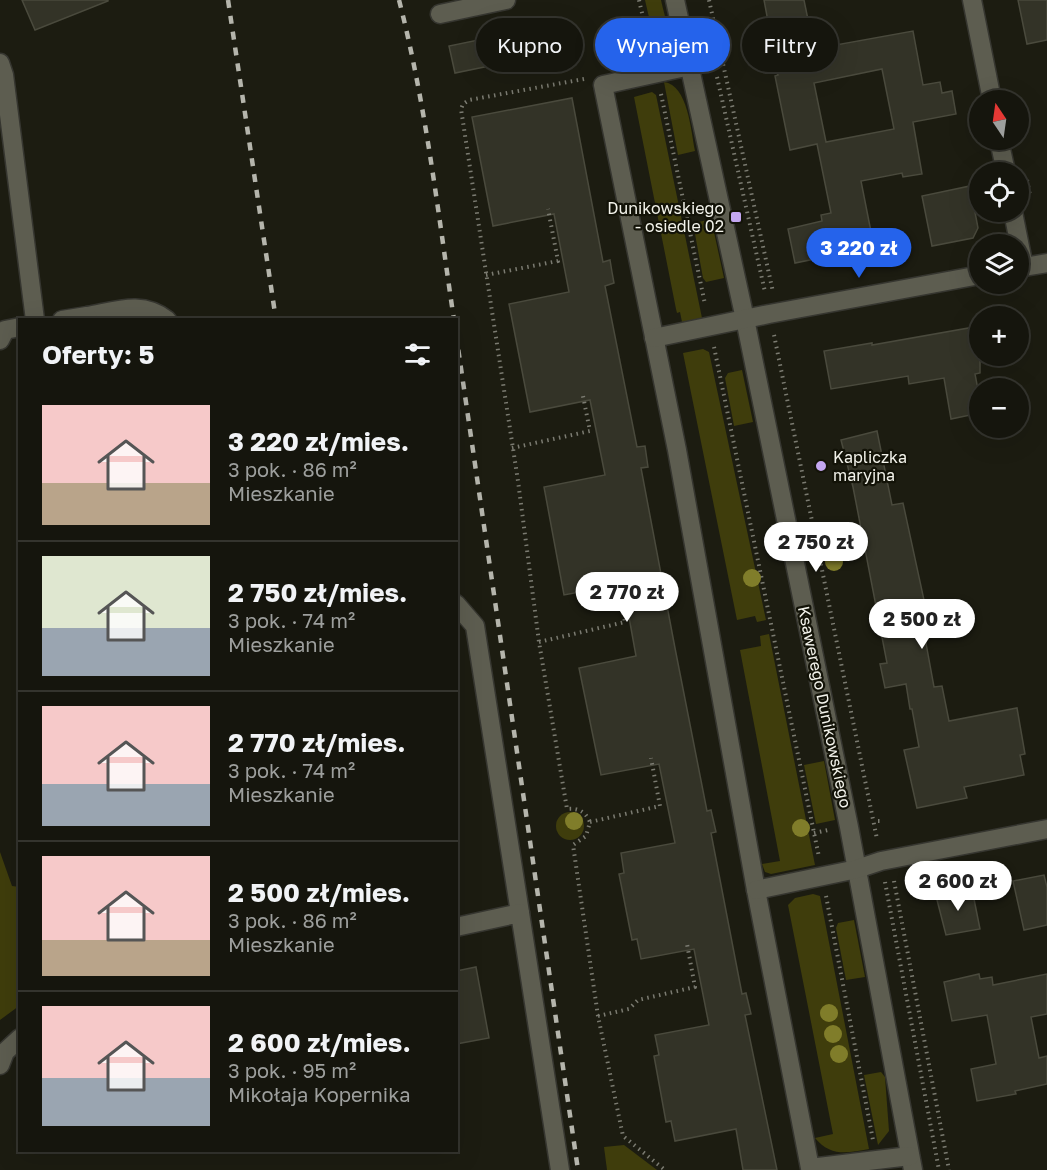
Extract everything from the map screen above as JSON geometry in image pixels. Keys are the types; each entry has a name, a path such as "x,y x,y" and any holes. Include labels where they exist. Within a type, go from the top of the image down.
{"street":[{"path":"440,14 506,0"},
{"name":"Ksawerego Dunikowskiego","path":"675,0 679,18"},
{"path":"972,0 990,90"},
{"path":"0,63 4,75 35,318"},
{"path":"661,72 603,85 677,450 756,891 810,1168 876,1160 912,1163"},
{"name":"Ksawerego Dunikowskiego","path":"691,72 745,319 857,869 912,1163"},
{"path":"1029,266 1047,263"},
{"path":"654,338 969,277"},
{"path":"87,318 140,307 158,312 165,318"},
{"path":"458,606 475,626 560,1170"},
{"path":"756,891 857,869 881,861 1047,829"},
{"path":"458,927 520,913"},
{"path":"0,1065 5,1052 18,1040"}],"path":[{"path":"639,0 710,328 822,877 876,1160"},
{"path":"709,0 774,296"},
{"path":"586,75 585,78 469,100 463,104 461,109 512,448 538,642 567,809 576,808 583,812 590,822"},
{"path":"1029,192 1032,207"},
{"path":"486,275 558,261 548,209"},
{"path":"512,448 590,431 583,396"},
{"path":"538,642 625,622 616,577"},
{"path":"590,822 660,806 651,758"},
{"path":"590,822 586,836 573,845 598,1016 622,1136 665,1170"},
{"path":"894,880 948,1170"},
{"path":"598,1016 629,1009 638,1000 695,987 687,944"}],"shaded area":[{"path":"645,0 661,0 666,18 649,18"},
{"path":"664,82 672,85 683,100 690,121 695,151 678,155"},
{"path":"652,92 656,95 702,318 682,322 680,312 677,313 676,309 634,97"},
{"path":"708,220 712,223 724,278 706,282 703,278 693,223"},
{"path":"703,349 709,352 766,620 757,622 755,616 737,620 683,353"},
{"path":"742,370 753,422 734,426 725,378 728,373"},
{"path":"769,634 815,865 771,874 765,872 762,864 780,861 740,650 761,646 760,636"},
{"path":"824,761 835,820 816,824 804,765"},
{"path":"570,812 580,816 584,826 580,836 570,840 560,836 556,826 560,816"},
{"path":"0,852 12,886 18,887 18,1007 0,1020"},
{"path":"813,894 820,896 869,1149 833,1151 815,1138 833,1134 788,905 795,898"},
{"path":"854,920 865,977 846,980 836,928 838,923"},
{"path":"881,1072 885,1077 889,1131 878,1145 864,1075"},
{"path":"624,1145 657,1170 607,1170 604,1147"}],"building":[{"path":"22,0 108,0 108,1 35,30"},
{"path":"764,0 804,0 808,18 767,18"},
{"path":"1018,0 1047,0 1047,40 1027,44"},
{"path":"913,31 923,85 940,82 942,93 952,91 956,114 913,122 922,174 903,177 902,173 861,181 874,247 795,263 788,229 822,221 821,215 831,213 817,144 790,150 775,76 778,75 777,72 838,72 838,45","holes":["882,69 894,129 826,142 814,83"]},
{"path":"476,40 476,69 455,73 449,46"},
{"path":"572,98 603,262 610,260 614,283 605,286 637,447 645,446 648,467 641,468 707,811 711,810 716,832 711,833 742,994 746,993 751,1014 745,1015 777,1170 743,1170 736,1129 675,1141 671,1121 666,1122 654,1056 659,1055 655,1035 709,1025 694,949 641,959 637,939 632,940 619,874 624,873 621,853 675,843 659,764 601,775 579,668 636,656 623,584 564,595 544,487 605,475 590,400 530,412 509,304 569,292 554,214 493,226 472,117"},
{"path":"969,186 969,222 977,222 978,228 975,234 969,234 969,239 932,246 922,196"},
{"path":"969,328 969,366 980,366 980,373 975,374 976,378 969,378 969,415 951,419 944,378 909,384 908,376 831,389 824,351 872,343 872,345"},
{"path":"877,431 892,505 903,503 932,637 925,638 934,687 942,686 949,721 1017,708 1025,754 1020,755 1024,775 964,787 967,798 917,808 904,750 919,747 912,709 910,709 906,684 885,688 880,664 887,663 853,487 841,440"},
{"path":"1044,875 1047,887 1047,925 1024,930 1013,881"},
{"path":"972,889 980,929 946,935 936,896"},
{"path":"476,967 489,1038 458,1044 458,971"},
{"path":"979,974 980,979 992,977 993,985 1047,974 1047,1014 1031,1017 1039,1058 1047,1056 1047,1084 1015,1091 1016,1094 977,1101 971,1069 996,1064 987,1015 952,1021 944,982"}],"railway":[{"path":"228,0 276,318"},
{"path":"399,0 424,119 454,318"},
{"path":"458,348 578,1170"}],"place":[{"name":"Dunikowskiego - osiedle 02","path":"736,217"},
{"name":"Kapliczka maryjna","path":"821,466"}]}
